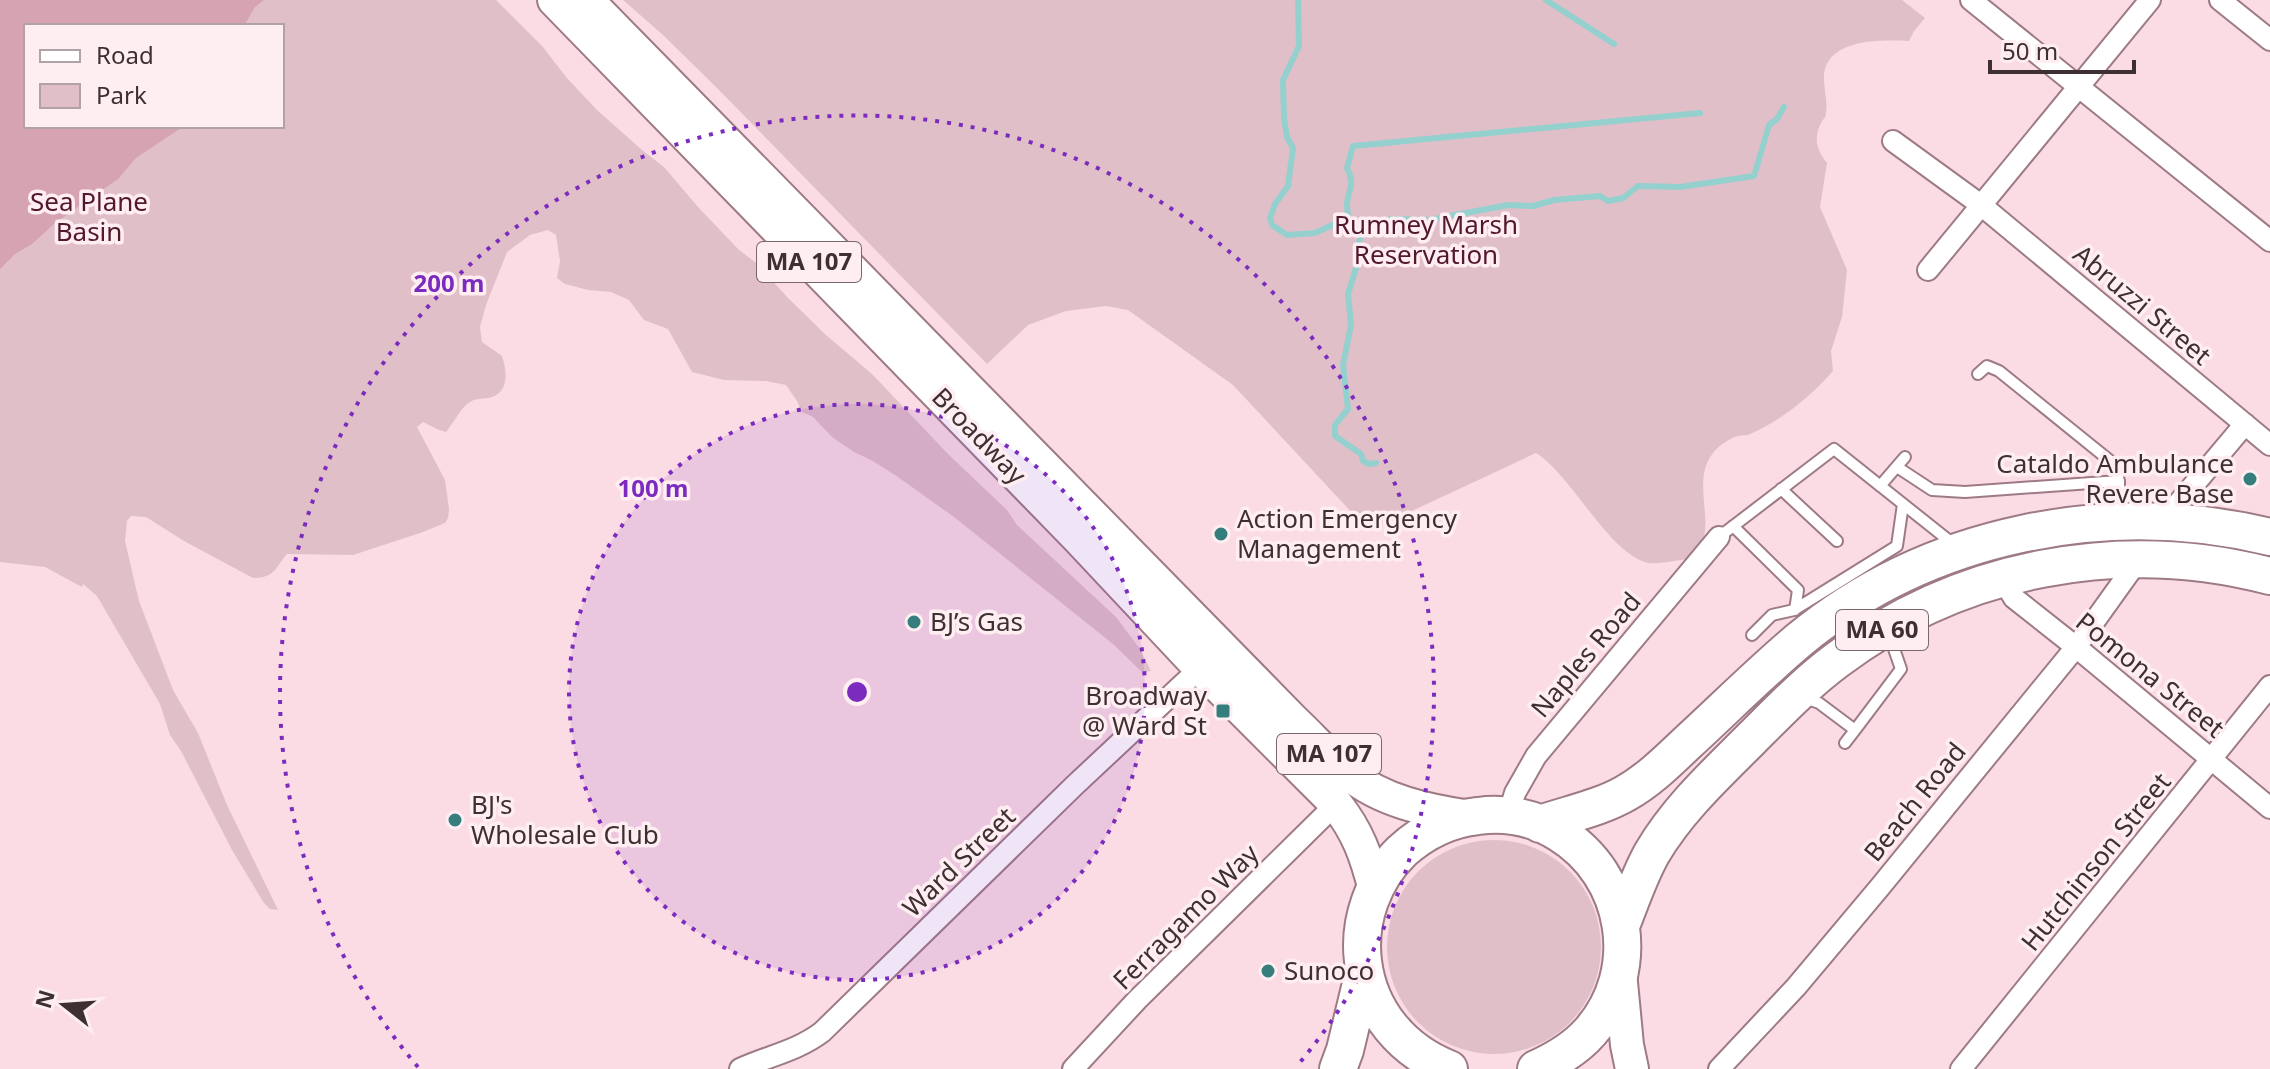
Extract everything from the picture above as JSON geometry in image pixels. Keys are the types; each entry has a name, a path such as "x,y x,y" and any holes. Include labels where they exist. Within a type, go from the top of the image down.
{"highway":[{"name":"MA 60","path":"1338,1069 1364,971 1363,930 1375,890 1393,861 1418,838 1437,827 1470,817 1524,820 1609,801 1624,794 1646,780 1776,661 1830,617 1889,582 1957,553 2007,538 2060,527 2106,522 2167,521 2270,537"},
{"name":"MA 60","path":"1536,1069 1565,1054 1591,1032 1609,1004 1620,972 1621,926 1645,866 1674,819 1795,695 1878,632 1939,600 2002,578 2079,563 2139,559 2207,563 2270,576"},
{"path":"1524,820 1564,836 1595,864 1615,899 1621,926"},
{"path":"1364,971 1375,1002 1393,1030 1418,1053 1447,1069"}],"main road":[{"name":"Broadway","path":"554,0 1071,531 1200,668 1336,804 1361,842 1375,890"},
{"name":"Broadway","path":"587,0 1350,775 1368,787 1412,805 1470,817"},
{"path":"1620,972 1632,1069"}],"street":[{"path":"1971,0 2270,241"},
{"path":"1928,270 2150,0"},
{"path":"2220,0 2270,40"},
{"name":"Abruzzi Street","path":"1893,141 1981,205 2270,445"},
{"path":"2167,521 2245,424"},
{"name":"Naples Road","path":"1524,820 1515,793 1536,756 1726,531"},
{"name":"Beach Road","path":"1719,1069 1796,987 2076,647 2139,559"},
{"name":"Pomona Street","path":"2002,578 2014,598 2270,808"},
{"name":"Ward Street","path":"740,1069 808,1043 822,1032 1075,785 1200,668"},
{"name":"Hutchinson Street","path":"1961,1069 2270,686"},
{"name":"Ferragamo Way","path":"1073,1069 1137,1000 1336,804"}],"lane":[{"path":"1978,374 1987,366 1999,371 2114,464 2119,481 2119,498"},
{"path":"1794,610 1798,590 1726,531 1834,449 1947,539 1957,553"},
{"path":"1880,486 1905,457"},
{"path":"1897,467 1932,490 1943,491 2119,481"},
{"path":"1781,489 1837,541"},
{"path":"1901,561 1897,546 1903,504"},
{"path":"1752,635 1772,615 1794,610 1897,546"},
{"path":"1794,610 1804,618 1830,617"},
{"path":"1845,743 1901,669 1893,646 1878,632"},
{"path":"1795,695 1819,703 1855,730"}],"green space":[{"name":"Sea Plane Basin","path":"0,0 496,0 543,47 597,110 664,167 739,250 755,262 826,335 872,374 948,454 1007,510 1017,525 1116,617 1140,649 1151,671 1142,672 1113,644 954,517 895,475 832,437 813,417 802,412 786,385 724,380 692,372 668,329 644,320 629,300 611,292 565,284 557,278 560,261 556,235 548,230 530,235 507,252 486,305 480,327 482,342 502,356 506,375 500,392 466,405 446,432 423,422 417,427 445,480 449,509 445,523 353,555 287,554 270,574 253,578 146,517 131,516 127,521 125,541 139,601 173,690 198,733 227,805 278,910 270,909 264,903 232,850 170,735 160,704 97,596 83,584 82,587 45,567 0,562"},
{"name":"Rumney Marsh Reservation","path":"623,0 1902,0 1925,18 1909,41 1872,42 1846,47 1828,62 1824,74 1826,112 1817,139 1827,163 1820,207 1847,270 1842,317 1831,351 1833,371 1784,415 1750,434 1731,439 1715,450 1704,476 1705,525 1700,549 1696,555 1685,559 1649,563 1634,557 1620,546 1563,478 1536,453 1369,531 1233,385 1128,310 1106,306 1066,311 1028,325 987,364 718,89"},
{"path":"1494,840 1535,848 1570,871 1593,906 1601,947 1593,988 1570,1023 1535,1046 1494,1054 1453,1046 1418,1023 1395,988 1387,947 1395,906 1418,871 1453,848"}],"shaded area":[{"path":"0,0 264,0 255,7 245,24 24,24 24,128 181,128 136,158 118,179 55,223 0,269"}],"waterway":[{"path":"1298,0 1299,46 1283,80 1284,118 1287,137 1293,148 1288,186 1275,204 1270,218 1272,225 1287,235 1315,233 1348,218"},
{"path":"1546,0 1614,44"},
{"path":"1362,230 1391,219 1429,220 1508,205 1533,206 1554,200 1600,196 1608,201 1623,198 1638,186 1680,187 1754,176 1769,125 1784,107"},
{"path":"1376,463 1363,461 1361,454 1335,436 1335,425 1348,409 1343,365 1351,325 1348,294 1357,265 1362,230 1348,218 1351,184 1347,168 1353,146 1700,113"}],"place":[{"name":"Cataldo Ambulance Revere Base","path":"2250,479"},
{"name":"Action Emergency Management","path":"1221,534"},
{"name":"BJ’s Gas","path":"914,622"},
{"name":"Broadway @ Ward St","path":"1223,711"},
{"name":"BJ's Wholesale Club","path":"455,820"},
{"name":"Sunoco","path":"1268,971"}]}
